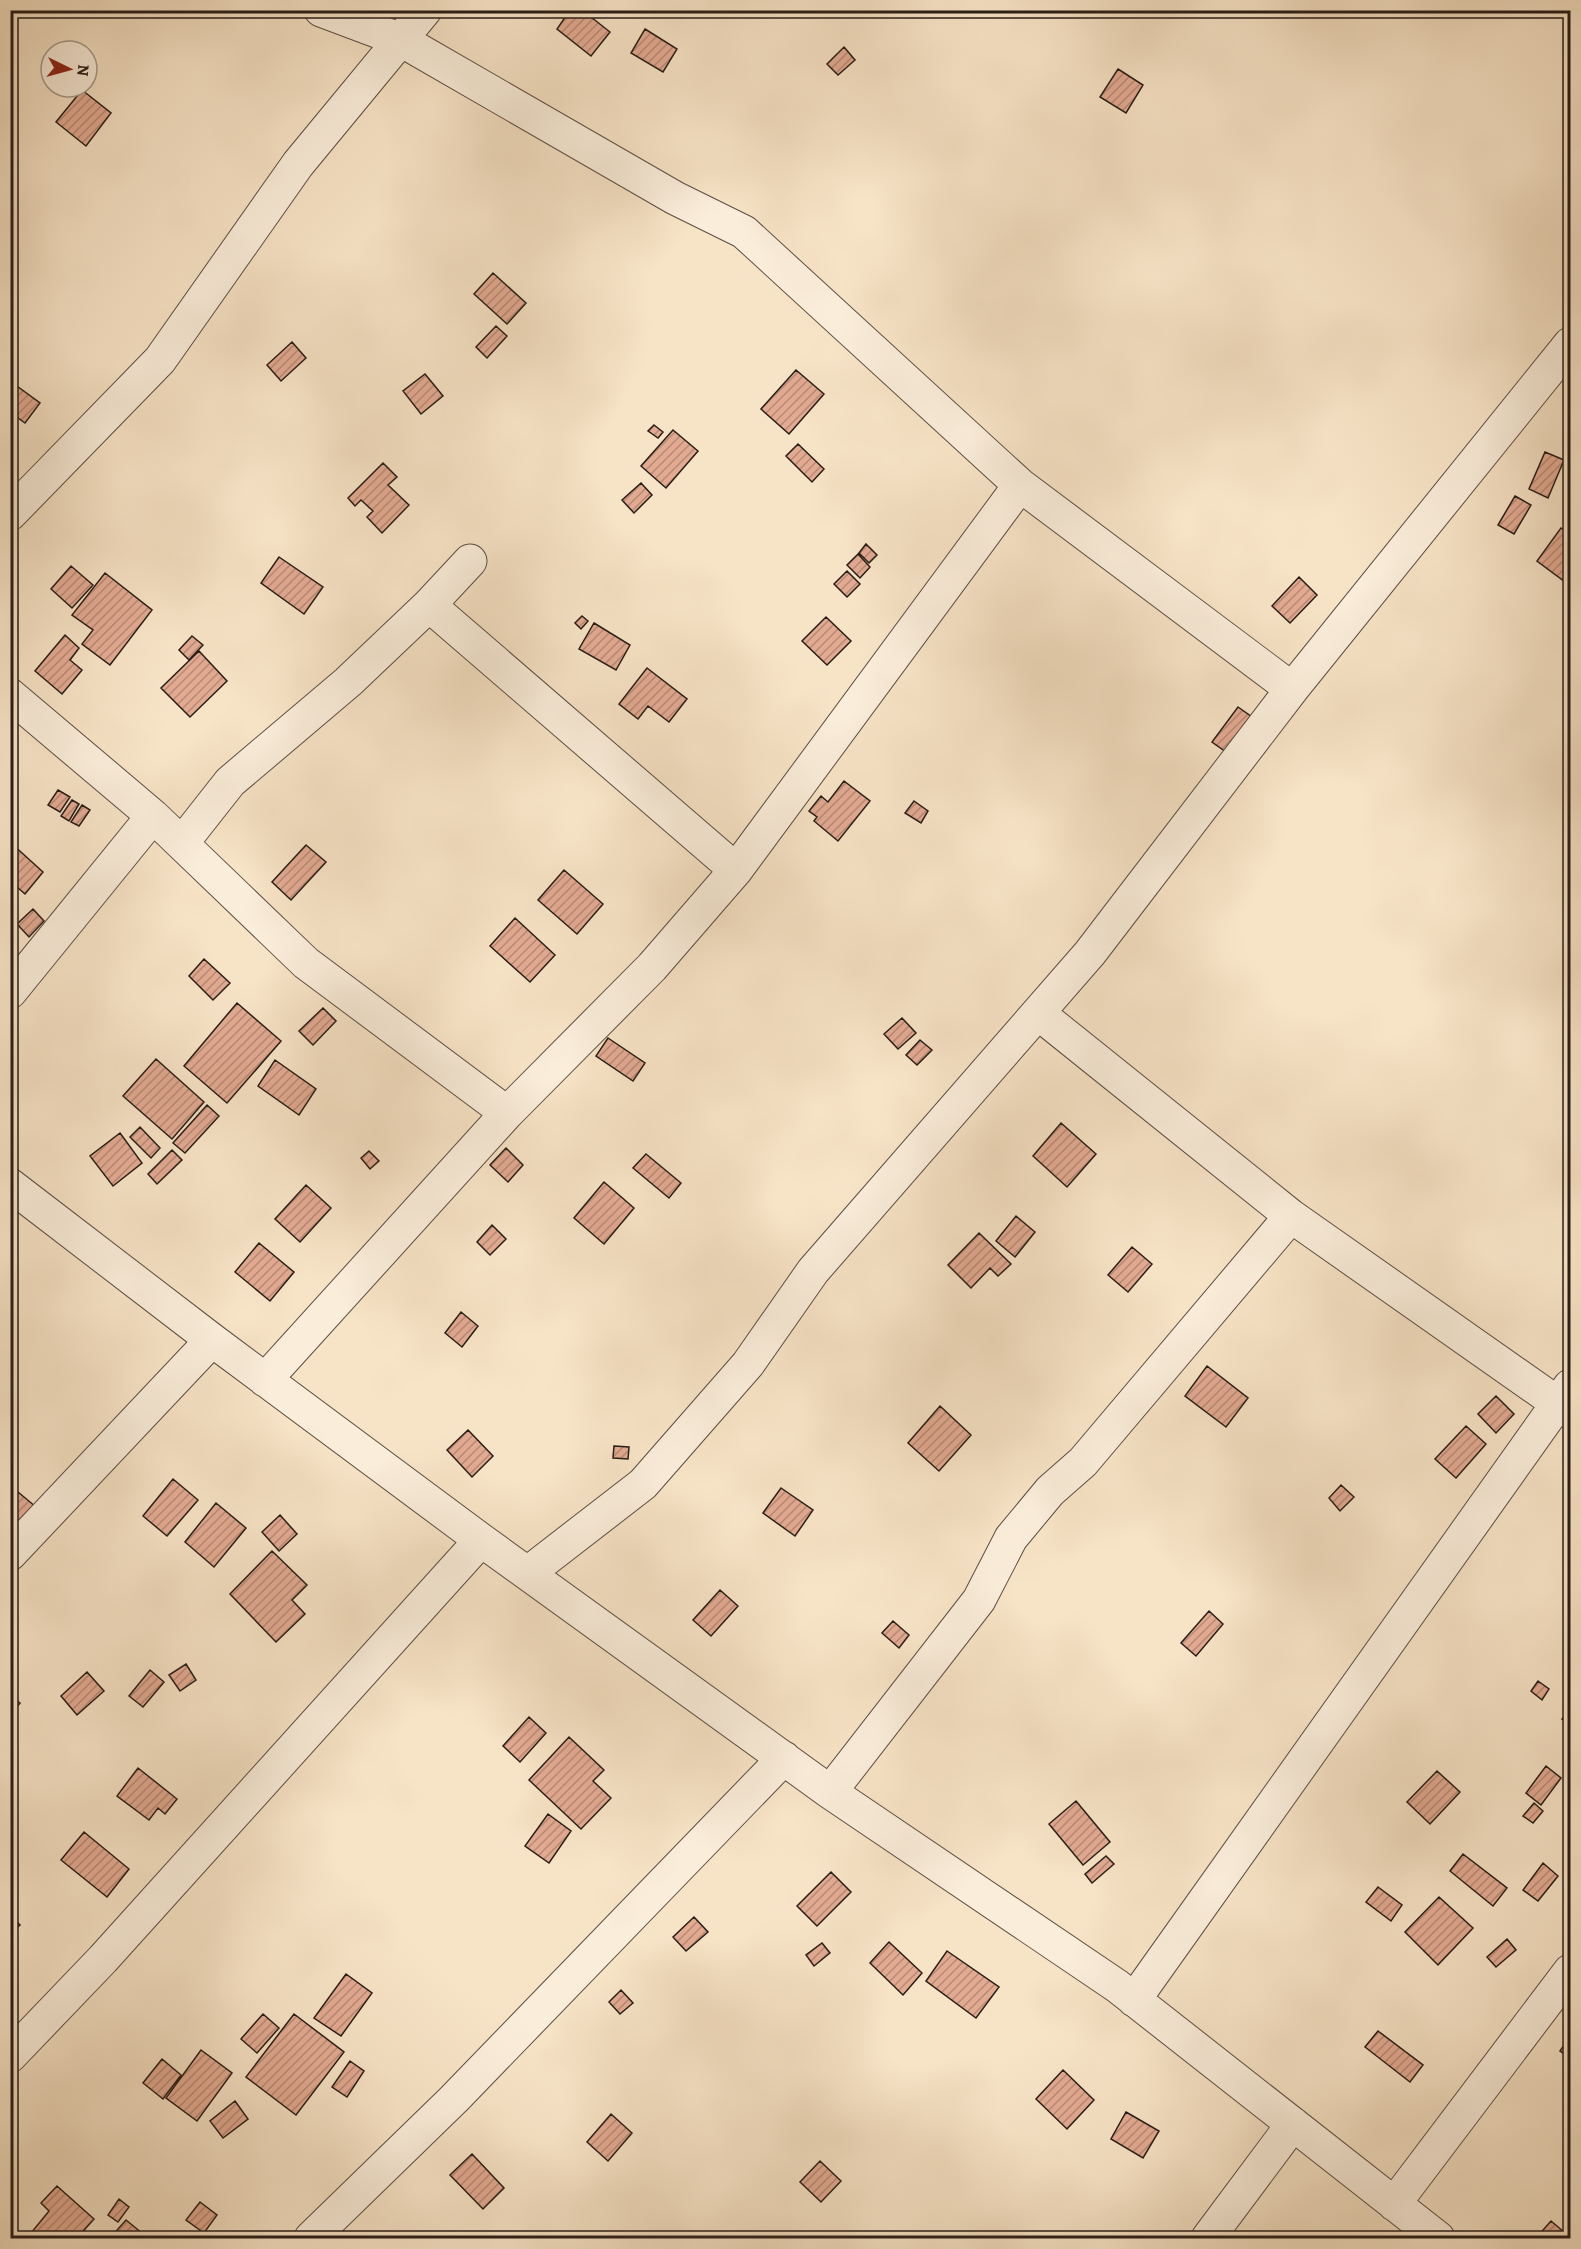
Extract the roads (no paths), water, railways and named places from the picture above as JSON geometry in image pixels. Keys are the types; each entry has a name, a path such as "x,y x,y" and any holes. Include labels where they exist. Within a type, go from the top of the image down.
{"street":[{"path":"321,10 401,40 675,198 744,232 1020,485 1292,689"},
{"path":"10,514 160,360 298,164 425,10"},
{"path":"528,1573 643,1484 748,1364 813,1271 1090,953 1292,689 1570,344"},
{"path":"265,1380 507,1113 652,967 736,870 1020,485"},
{"path":"182,843 230,782 348,682 429,605 470,561"},
{"path":"429,605 736,870"},
{"path":"10,695 153,816 306,963 507,1113"},
{"path":"10,992 153,816"},
{"path":"1038,1013 1291,1216 1566,1401 1134,2000"},
{"path":"10,1185 265,1380 481,1540 830,1792 1134,2000 1438,2238"},
{"path":"830,1792 979,1600 1011,1538 1050,1491 1083,1462 1291,1216"},
{"path":"10,1554 212,1340"},
{"path":"10,2056 103,1959 481,1540"},
{"path":"311,2238 454,2099 784,1758"},
{"path":"1394,2204 1570,1971"},
{"path":"1208,2238 1293,2124"}]}
